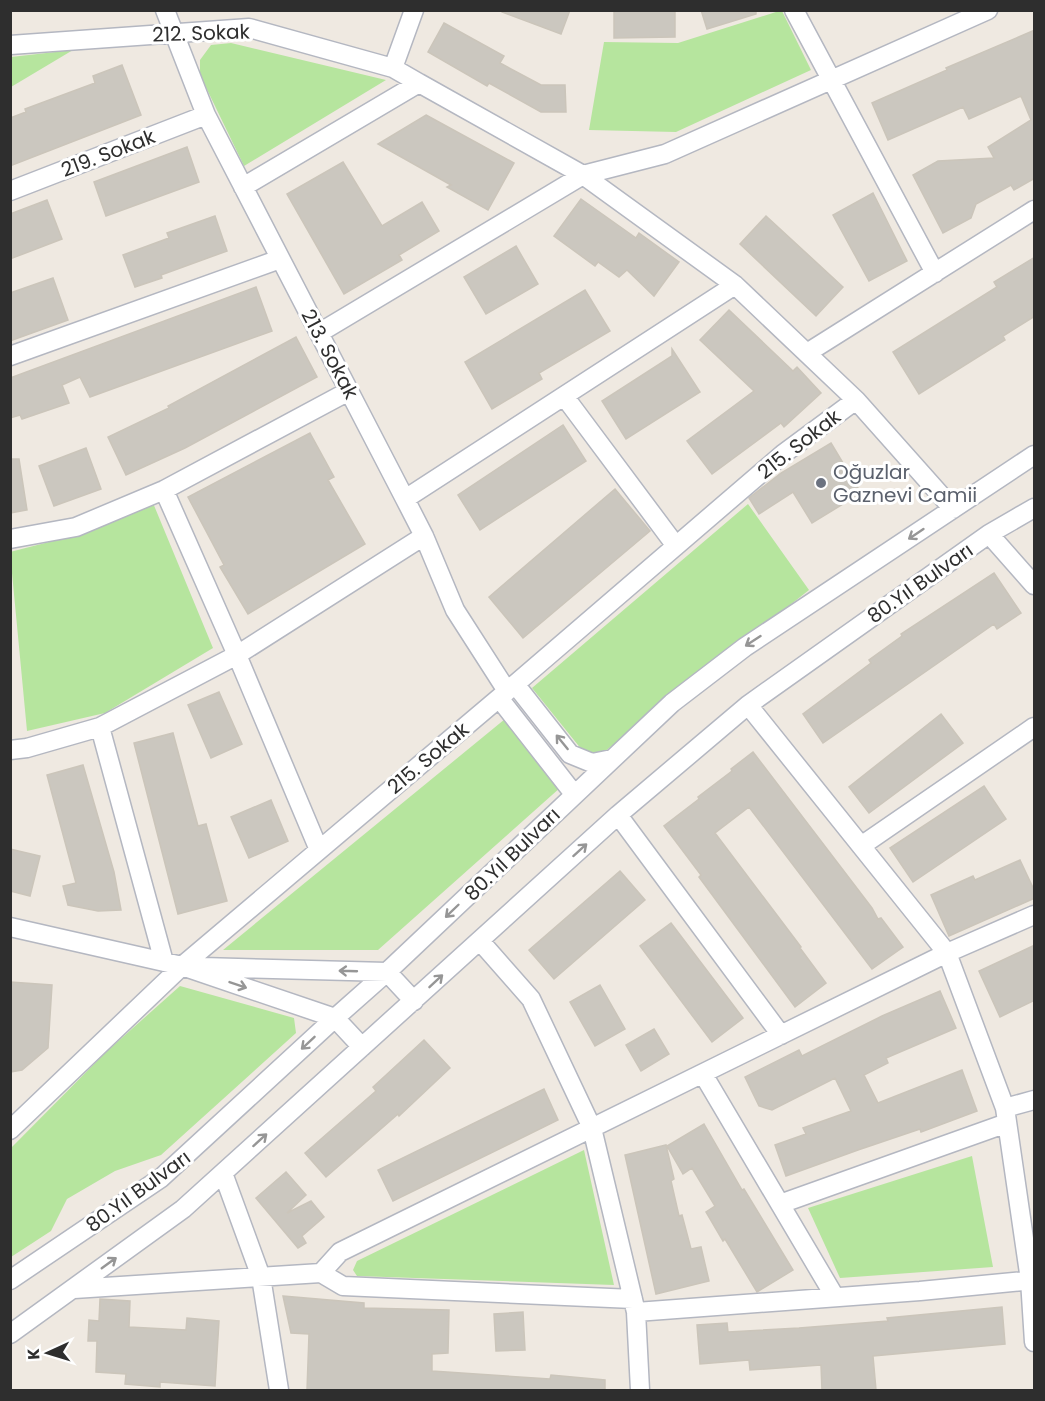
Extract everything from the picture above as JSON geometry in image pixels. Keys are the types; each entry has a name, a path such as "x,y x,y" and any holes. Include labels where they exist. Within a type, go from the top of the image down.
{"street":[{"name":"213. Sokak","path":"165,10 206,115 424,536 455,609 574,794"},
{"path":"393,68 414,10"},
{"path":"794,10 935,273"},
{"path":"319,333 583,175 665,154 988,10"},
{"name":"212. Sokak","path":"10,45 249,28 393,68 583,175 735,285 856,400 953,509"},
{"path":"243,187 419,83"},
{"name":"219. Sokak","path":"10,191 206,115"},
{"path":"807,353 1035,210"},
{"path":"10,356 280,259"},
{"path":"405,499 735,285"},
{"path":"10,539 76,526 164,490 349,390"},
{"path":"564,396 676,546"},
{"name":"215. Sokak","path":"10,1130 182,966 783,454 856,400"},
{"name":"80.Yıl Bulvarı","path":"10,1280 161,1178 387,972 672,703 745,646 1035,455"},
{"path":"164,490 319,850"},
{"name":"80.Yıl Bulvarı","path":"10,1334 183,1209 618,815 748,705 989,534 1035,508"},
{"path":"989,534 1035,585"},
{"path":"10,750 27,748 100,727 237,655 424,536"},
{"name":"213. Sokak","path":"507,691 570,754 592,763 612,759"},
{"path":"748,705 947,953 1006,1115 1032,1280 1035,1342"},
{"path":"100,727 164,962"},
{"path":"861,846 1035,727"},
{"path":"618,815 781,1035"},
{"path":"321,1273 340,1252 947,953 1035,915"},
{"path":"10,927 182,966 335,1018 362,1047"},
{"path":"480,941 531,999 592,1128 635,1305 640,1390"},
{"path":"182,966 387,972 414,1001"},
{"path":"703,1074 836,1297"},
{"path":"780,1204 1006,1115 1035,1100"},
{"path":"224,1173 261,1277 279,1390"},
{"path":"75,1289 321,1273 344,1286 635,1305 836,1297 1032,1280"}],"green space":[{"path":"782,11 811,70 676,132 589,130 604,42 678,43"},
{"path":"231,43 386,80 244,166 200,75 200,60 211,45"},
{"path":"73,50 11,87 11,57"},
{"path":"153,503 213,648 105,713 27,731 10,552 88,532"},
{"path":"748,504 809,590 599,756 582,750 532,688"},
{"path":"505,719 561,787 378,950 223,950"},
{"path":"180,986 294,1018 296,1033 161,1155 115,1171 67,1199 51,1231 11,1257 11,1148 106,1052"},
{"path":"584,1150 614,1285 357,1276 353,1270 357,1261"},
{"path":"972,1156 993,1267 840,1278 808,1208"}],"building":[{"path":"502,10 570,10 561,34 502,12"},
{"path":"614,10 675,10 675,37 614,38"},
{"path":"701,10 756,10 756,14 707,29"},
{"path":"444,23 504,56 500,63 541,85 565,85 566,112 541,112 489,83 487,86 428,52"},
{"path":"1035,30 1035,178 1014,190 1011,185 976,204 971,218 943,233 913,175 938,161 994,158 988,147 1031,120 1021,96 969,119 963,107 888,140 872,103"},
{"path":"122,65 141,115 10,166 10,118 26,112 25,109 95,83 93,76"},
{"path":"426,115 514,163 488,210 447,187 451,185 378,144"},
{"path":"187,147 199,182 106,216 94,182"},
{"path":"343,162 382,226 422,202 439,231 399,255 402,260 344,294 287,194"},
{"path":"873,193 907,261 869,281 833,215"},
{"path":"581,199 636,238 639,233 679,262 654,296 627,270 619,277 598,262 595,266 554,236"},
{"path":"47,200 62,239 10,259 10,214"},
{"path":"215,216 227,251 135,287 123,255 169,238 167,233"},
{"path":"766,216 843,287 816,316 740,244"},
{"path":"516,246 538,284 486,314 464,277"},
{"path":"1035,257 1035,316 1003,336 1005,340 919,394 893,352 997,287 994,282"},
{"path":"53,278 68,320 10,341 10,293"},
{"path":"256,287 272,331 90,397 80,377 62,385 69,403 22,419 20,415 10,418 10,378"},
{"path":"585,290 610,331 539,373 542,379 492,409 465,362"},
{"path":"729,310 793,371 797,367 821,393 784,427 781,423 712,474 687,441 754,391 700,340"},
{"path":"296,337 317,377 185,448 126,475 108,437 169,408 168,406"},
{"path":"672,349 700,392 626,439 602,401 672,356"},
{"path":"563,425 586,461 480,530 458,495"},
{"path":"310,433 334,477 328,480 365,544 248,614 220,567 224,565 188,497"},
{"name":"Oğuzlar Gaznevi Camii","path":"831,443 861,493 812,523 793,492 759,514 749,498 781,473"},
{"path":"86,448 101,489 54,506 39,466"},
{"path":"10,459 19,459 27,510 10,513"},
{"path":"615,489 650,531 523,638 489,597"},
{"path":"994,573 1021,613 997,629 994,624 823,743 803,714 871,663 869,660 902,636 901,634"},
{"path":"219,692 242,744 211,758 188,705"},
{"path":"941,714 963,743 869,813 849,787"},
{"path":"173,733 198,826 206,824 227,901 178,914 134,743"},
{"path":"753,752 878,919 881,918 903,947 872,969 749,807 715,833 826,983 795,1007 664,826"},
{"path":"83,765 114,872 121,910 98,911 68,905 63,886 76,883 47,775"},
{"path":"984,786 1006,819 913,882 890,848"},
{"path":"271,800 288,841 249,858 231,817"},
{"path":"10,849 40,856 30,896 10,891"},
{"path":"1020,860 1035,892 1035,898 949,936 931,895 973,876 975,880"},
{"path":"620,871 645,900 554,979 529,950"},
{"path":"671,923 743,1018 712,1042 640,946"},
{"path":"1035,945 1035,1000 1000,1017 979,971"},
{"path":"10,982 52,985 48,1048 22,1070 10,1072"},
{"path":"600,985 625,1029 595,1046 570,1002"},
{"path":"940,991 956,1028 886,1058 888,1063 864,1075 878,1103 962,1070 977,1111 921,1132 920,1129 786,1176 775,1145 806,1134 803,1128 851,1111 835,1078 772,1110 759,1106 745,1077 799,1050 802,1056 882,1016"},
{"path":"654,1029 669,1054 641,1071 626,1045"},
{"path":"424,1040 450,1068 399,1116 398,1114 326,1177 305,1153 376,1091 373,1087"},
{"path":"544,1089 558,1120 393,1201 378,1170"},
{"path":"704,1124 742,1190 744,1189 793,1270 757,1292 706,1212 715,1206 692,1168 683,1174 667,1146"},
{"path":"666,1145 679,1216 682,1215 691,1249 701,1247 709,1281 656,1294 625,1155"},
{"path":"286,1172 306,1195 287,1213 311,1201 324,1217 302,1236 306,1243 298,1248 256,1198"},
{"path":"283,1296 364,1303 364,1308 449,1310 448,1353 432,1354 432,1371 550,1379 551,1375 605,1380 605,1390 307,1390 309,1334 291,1333"},
{"path":"100,1299 130,1301 129,1327 186,1330 187,1318 219,1321 215,1386 160,1382 160,1387 125,1384 126,1374 96,1372 97,1341 88,1341 89,1320 99,1321"},
{"path":"1002,1307 1005,1344 873,1356 876,1390 822,1390 821,1365 750,1370 749,1360 700,1364 697,1325 727,1323 728,1332 799,1328 888,1321 887,1318"},
{"path":"523,1312 525,1350 496,1351 494,1314"}],"place":[{"name":"Oğuzlar Gaznevi Camii","path":"821,483"}]}
